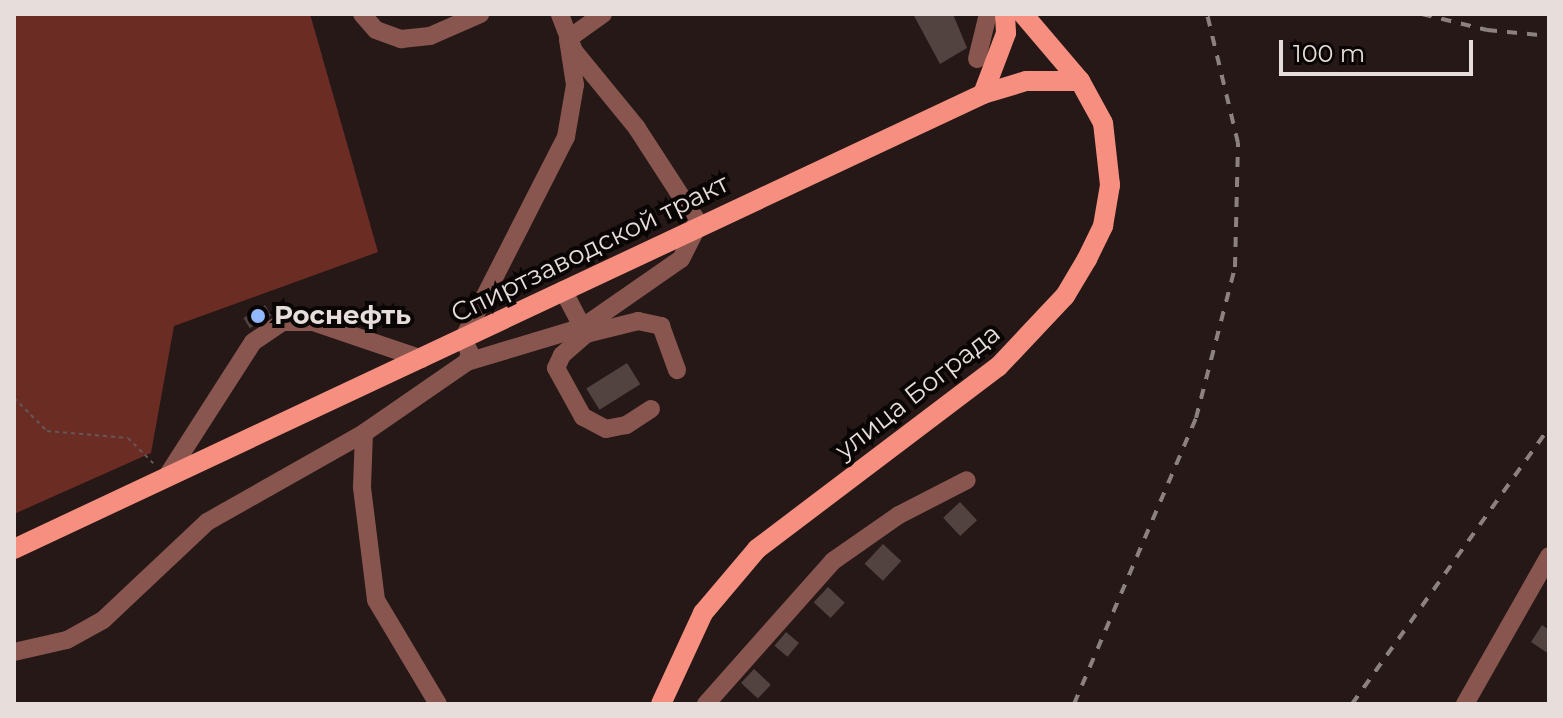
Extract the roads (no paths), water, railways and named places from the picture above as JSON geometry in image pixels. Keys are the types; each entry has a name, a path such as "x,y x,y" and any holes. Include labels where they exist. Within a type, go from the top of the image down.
{"main road":[{"path":"983,94 1006,33 1005,14"},
{"name":"улица Бограда","path":"661,704 703,613 757,549 998,367 1065,296 1103,226 1110,185 1103,123 1080,81 1023,14"},
{"name":"Спиртзаводской тракт","path":"14,549 422,359 699,224 983,94 1026,81 1080,81"}],"street":[{"path":"362,14 376,30 401,39 430,36 480,14"},
{"path":"467,362 470,353 463,339 566,137 575,85 568,39 560,14"},
{"path":"568,39 603,14"},
{"path":"977,59 988,14"},
{"path":"568,39 583,65 637,128 699,224 681,259 585,330 562,355 556,368 583,417 606,429 626,425 651,409"},
{"path":"563,290 585,330"},
{"path":"14,652 67,640 103,620 207,522 364,433 467,362 585,330 638,321 661,326 677,370"},
{"path":"167,476 253,342 283,322 313,322 422,359"},
{"path":"364,433 362,487 376,600 438,704"},
{"path":"706,704 833,561 899,515 967,480"},
{"path":"1465,704 1549,556"}],"railway":[{"path":"1074,704 1196,418 1235,267 1238,143 1207,14"},
{"path":"1422,14 1487,30 1549,36"},
{"path":"1352,704 1549,428"}],"place":[{"name":"Роснефть","path":"258,316"}]}
